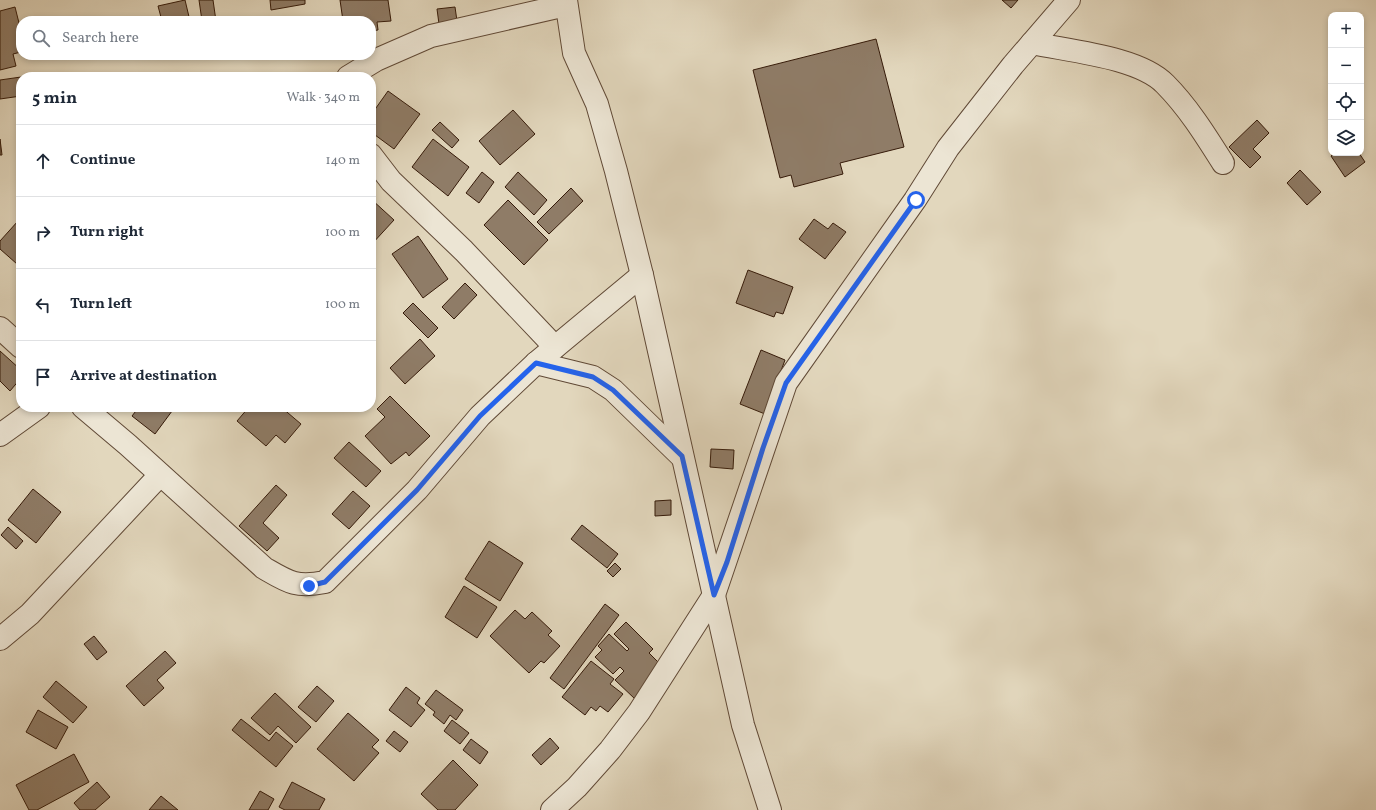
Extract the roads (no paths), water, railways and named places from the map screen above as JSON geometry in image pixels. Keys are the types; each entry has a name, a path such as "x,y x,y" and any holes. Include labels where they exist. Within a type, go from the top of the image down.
{"street":[{"path":"552,810 577,787 610,750 639,712 714,595 727,562 763,448 786,383 916,200 948,148 1032,43 1069,0"},
{"path":"356,72 376,60 431,36 566,2 574,52 597,104 616,171 642,275 743,725 770,810"},
{"path":"1032,43 1122,60 1145,70 1164,83 1204,132 1223,163"},
{"path":"376,162 391,181 464,251 555,347"},
{"path":"89,412 264,568 289,583 309,586 325,582 417,490 480,416 536,363 642,275"},
{"path":"0,328 16,342"},
{"path":"536,363 593,377 613,390 682,456"},
{"path":"0,435 32,412"},
{"path":"0,640 30,614 160,475"}]}
